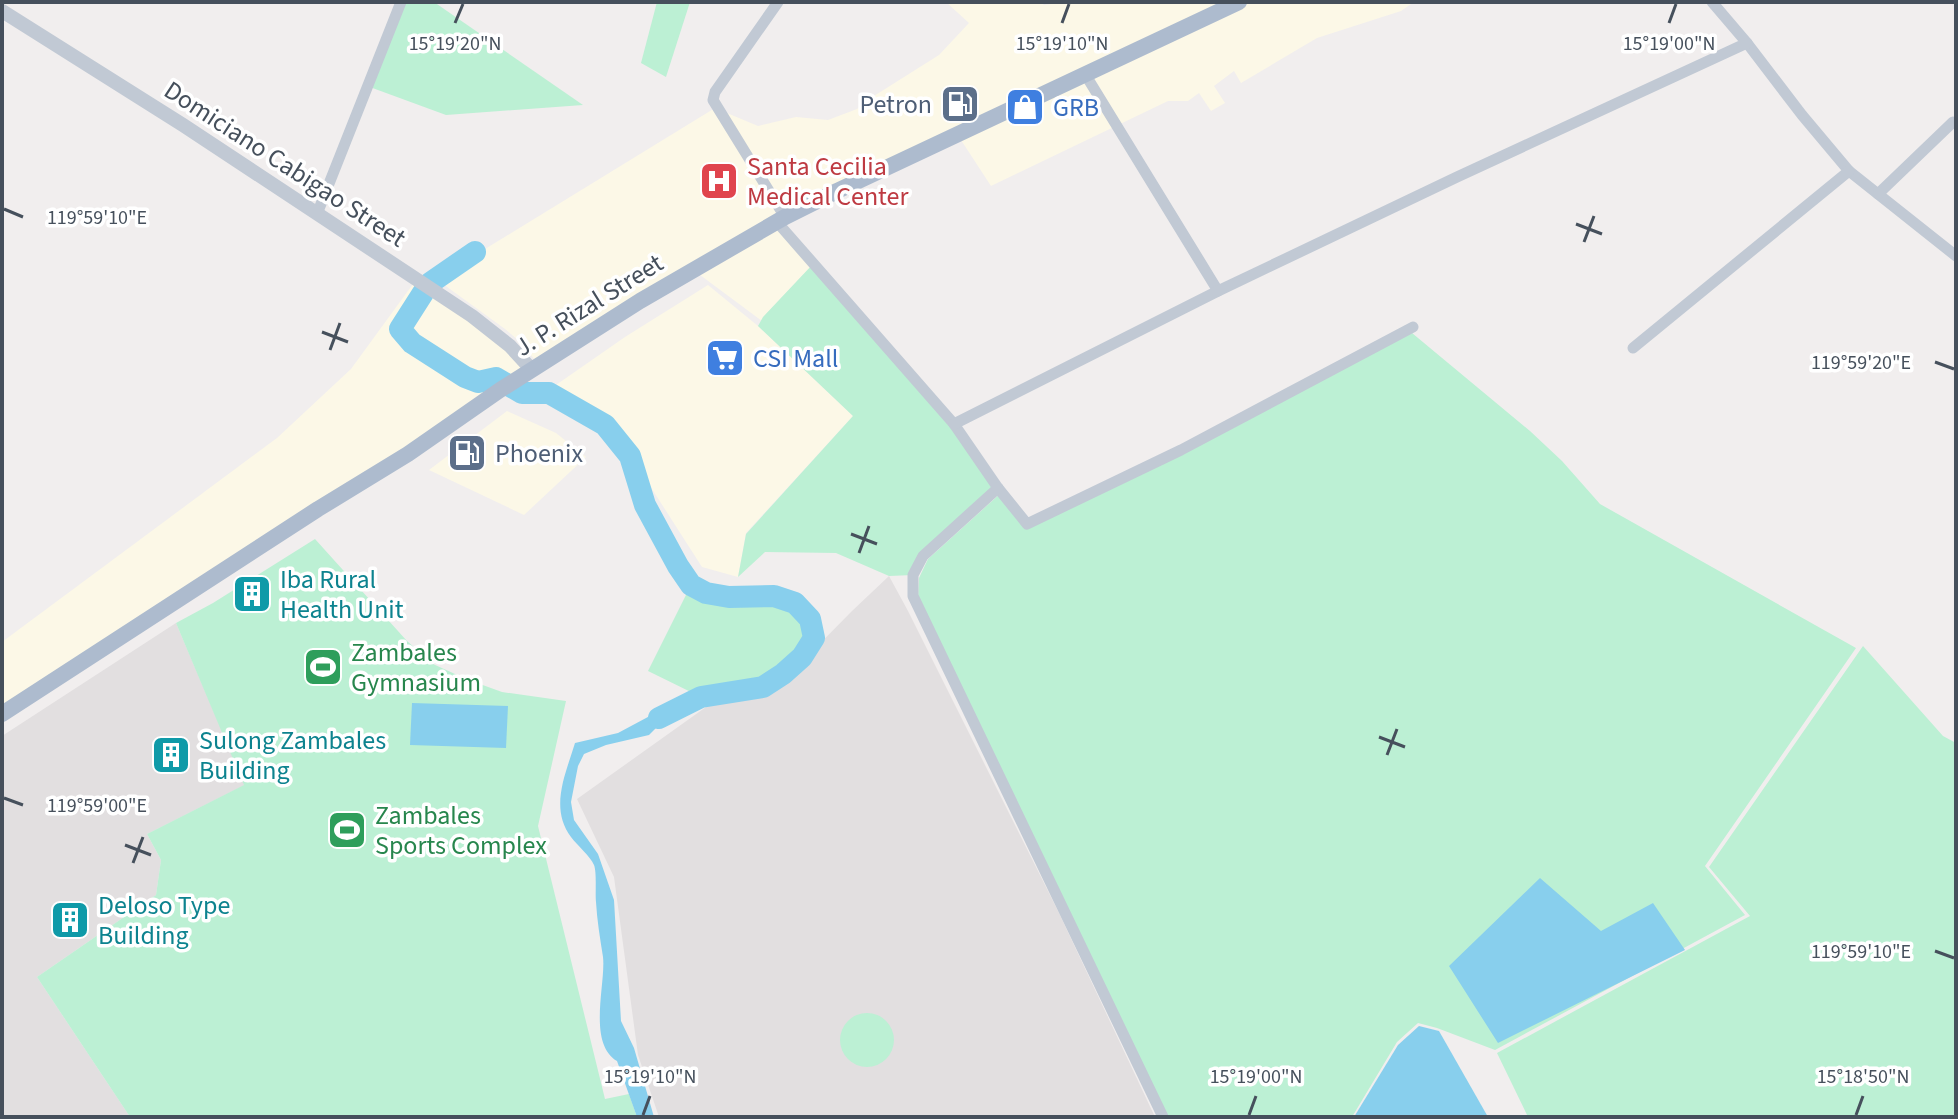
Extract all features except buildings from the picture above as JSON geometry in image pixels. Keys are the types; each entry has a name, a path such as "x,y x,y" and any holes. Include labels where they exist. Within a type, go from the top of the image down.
{"main road":[{"name":"J. P. Rizal Street","path":"2,714 687,272 781,220 1239,2"}],"street":[{"path":"317,214 401,2"},
{"path":"778,2 715,92 713,100 781,220 954,424 1027,524 1181,450 1413,327"},
{"path":"1712,2 1849,171 1956,256"},
{"name":"Domiciano Cabigao Street","path":"2,11 183,125 484,325 510,346 525,374"},
{"path":"954,424 1218,291 1747,43"},
{"path":"1085,74 1218,291"},
{"path":"1878,194 1953,122"},
{"path":"1633,348 1849,171"},
{"path":"998,488 923,556 913,575 913,596 1163,1117"}],"shaded area":[{"path":"946,2 1040,2 1044,5 1065,2 1414,2 1401,11 1317,38 1241,83 1234,71 1214,86 1225,103 1211,111 1199,93 1188,101 1168,101 991,186 961,140 775,223 816,261 762,321 692,269 541,367 505,329 443,284 485,249 715,108 758,126 796,117 828,120 857,109 939,55 969,23"},
{"path":"413,284 469,317 523,367 318,509 2,713 2,642 277,438 351,369"},
{"path":"708,285 758,326 853,416 746,533 738,577 702,567 652,489 623,436 543,394"},
{"path":"507,411 556,433 586,457 524,515 429,470"},
{"path":"889,576 1058,911 1155,1117 659,1117 638,1055 614,877 577,799 713,702 778,686"},
{"path":"176,623 245,785 147,834 161,860 156,895 37,977 130,1117 2,1117 2,736"}],"green space":[{"path":"401,2 434,2 583,105 446,115 367,86"},
{"path":"657,2 690,2 666,77 641,63"},
{"path":"813,264 954,424 998,488 923,556 913,575 889,576 836,553 765,552 738,577 746,534 853,416 758,326"},
{"path":"1412,333 1530,431 1600,504 1856,648 1705,866 1745,915 1495,1050 1418,1023 1397,1042 1352,1117 1167,1117 918,599 919,578 928,559 1002,492 1031,527"},
{"name":"Zambales Sports Complex","path":"315,539 407,641 433,664 502,692 566,701 538,826 605,1099 629,1094 637,1117 130,1117 37,977 156,895 161,860 147,834 244,785 176,623"},
{"path":"691,585 706,593 729,597 774,596 795,603 810,619 814,638 802,657 763,687 701,697 648,671"},
{"path":"1863,646 1943,736 1956,743 1956,1117 1528,1117 1497,1053 1750,916 1709,867"},
{"path":"867,1013 886,1021 894,1040 886,1059 867,1067 848,1059 840,1040 848,1021"}],"water":[{"path":"412,703 508,706 506,748 410,745"},
{"path":"685,706 665,719 649,735 606,745 584,754 578,766 571,802 574,820 598,854 614,900 621,1021 634,1048 654,1117 637,1117 617,1061 603,1041 600,1012 603,957 596,909 595,868 564,826 561,790 575,743 618,733 661,710"},
{"path":"1540,878 1601,931 1653,903 1685,950 1498,1043 1449,966"},
{"path":"1419,1026 1439,1031 1488,1117 1354,1117 1398,1045"}],"waterway":[{"path":"430,283 475,252"},
{"path":"423,293 400,329 412,343 465,377 478,382 496,378 522,393 549,393 605,425 630,456 645,505 691,585 706,593 729,597 774,596 795,603 810,619 814,638 802,657 783,674 763,687 701,697 659,718"}],"place":[{"name":"Petron","path":"960,104"},
{"name":"GRB","path":"1025,107"},
{"name":"Santa Cecilia Medical Center","path":"719,181"},
{"name":"CSI Mall","path":"725,358"},
{"name":"Phoenix","path":"467,453"},
{"name":"Iba Rural Health Unit","path":"252,594"},
{"name":"Zambales Gymnasium","path":"323,667"},
{"name":"Sulong Zambales Building","path":"171,755"},
{"name":"Zambales Sports Complex","path":"347,830"},
{"name":"Deloso Type Building","path":"70,920"}]}
